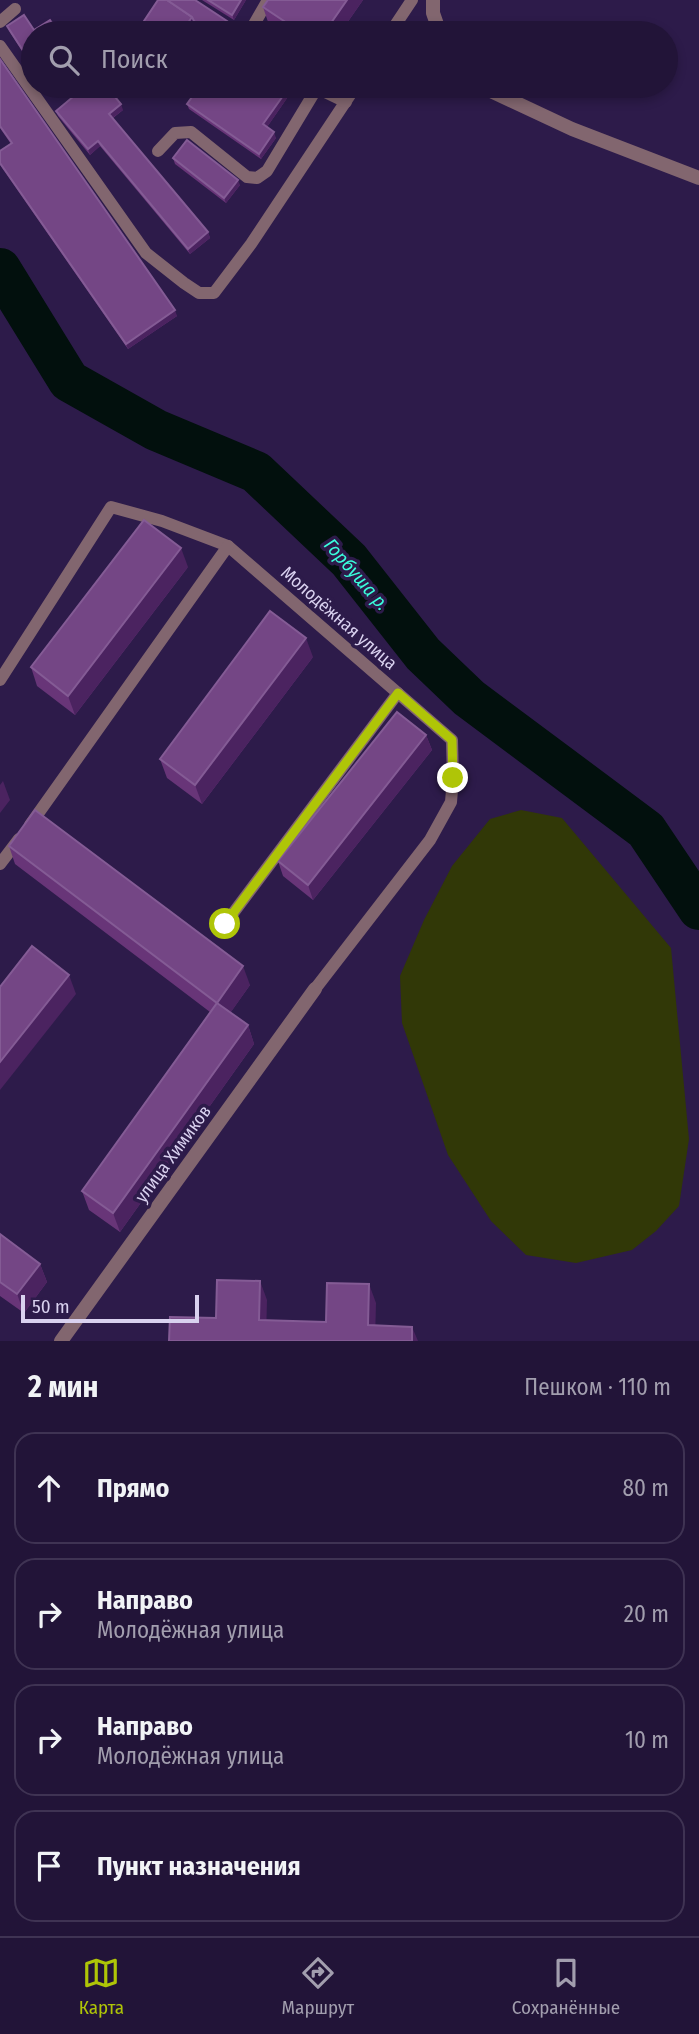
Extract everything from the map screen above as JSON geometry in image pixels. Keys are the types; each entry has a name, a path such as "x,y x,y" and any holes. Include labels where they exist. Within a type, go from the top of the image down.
{"street":[{"path":"433,0 436,21"},
{"path":"506,98 572,129 699,178"},
{"name":"улица Химиков","path":"61,1341 315,989"}],"lane":[{"path":"256,21 268,0"},
{"path":"398,21 412,0"},
{"path":"0,22 15,9"},
{"path":"0,46 21,76"},
{"path":"37,98 146,253 199,293 214,293 251,244 348,98"},
{"path":"158,151 175,132 191,132 247,177 257,178 267,171 309,98"},
{"path":"338,98 346,102"},
{"name":"Молодёжная улица","path":"0,680 111,507 162,521 228,546 452,740 453,778 450,802 430,840 315,989"},
{"path":"0,864 228,546"},
{"path":"225,924 398,693"}],"green space":[{"path":"521,810 562,818 671,948 689,1139 679,1206 656,1231 632,1250 576,1263 526,1255 491,1221 448,1155 402,1023 400,976 424,920 452,866 490,819"}],"building":[{"path":"158,0 167,0 192,17 189,21 144,21"},
{"path":"167,0 195,0 227,21 194,21"},
{"path":"208,0 241,0 232,15"},
{"path":"268,0 347,0 332,21 284,21 263,7"},
{"path":"24,15 28,21 21,21 21,48 7,26"},
{"path":"0,59 21,89 21,98 27,98 175,310 126,344 0,163 0,151 12,143 0,126"},
{"path":"72,98 116,98 121,104 109,114 208,232 188,249 98,141 88,149 56,111"},
{"path":"191,98 281,98 263,124 274,132 259,154 187,104"},
{"path":"187,140 238,180 224,198 173,158"},
{"path":"144,520 181,548 68,696 31,667"},
{"path":"270,611 306,638 195,785 160,759"},
{"path":"397,712 426,735 308,885 278,861"},
{"path":"35,810 243,966 217,1003 9,846"},
{"path":"32,946 69,975 0,1062 0,987"},
{"path":"217,1003 248,1025 113,1213 82,1191"},
{"path":"0,1234 40,1264 17,1294 0,1282"},
{"path":"217,1280 260,1281 259,1320 326,1322 327,1283 369,1284 368,1325 412,1327 412,1341 169,1341 170,1317 216,1318"}],"waterway":[{"name":"Горбуша р.","path":"0,269 69,381 156,430 256,472 349,560 423,654 469,698 646,830 699,909"}],"route":[{"path":"225,924 398,693 452,740 453,778"}]}
